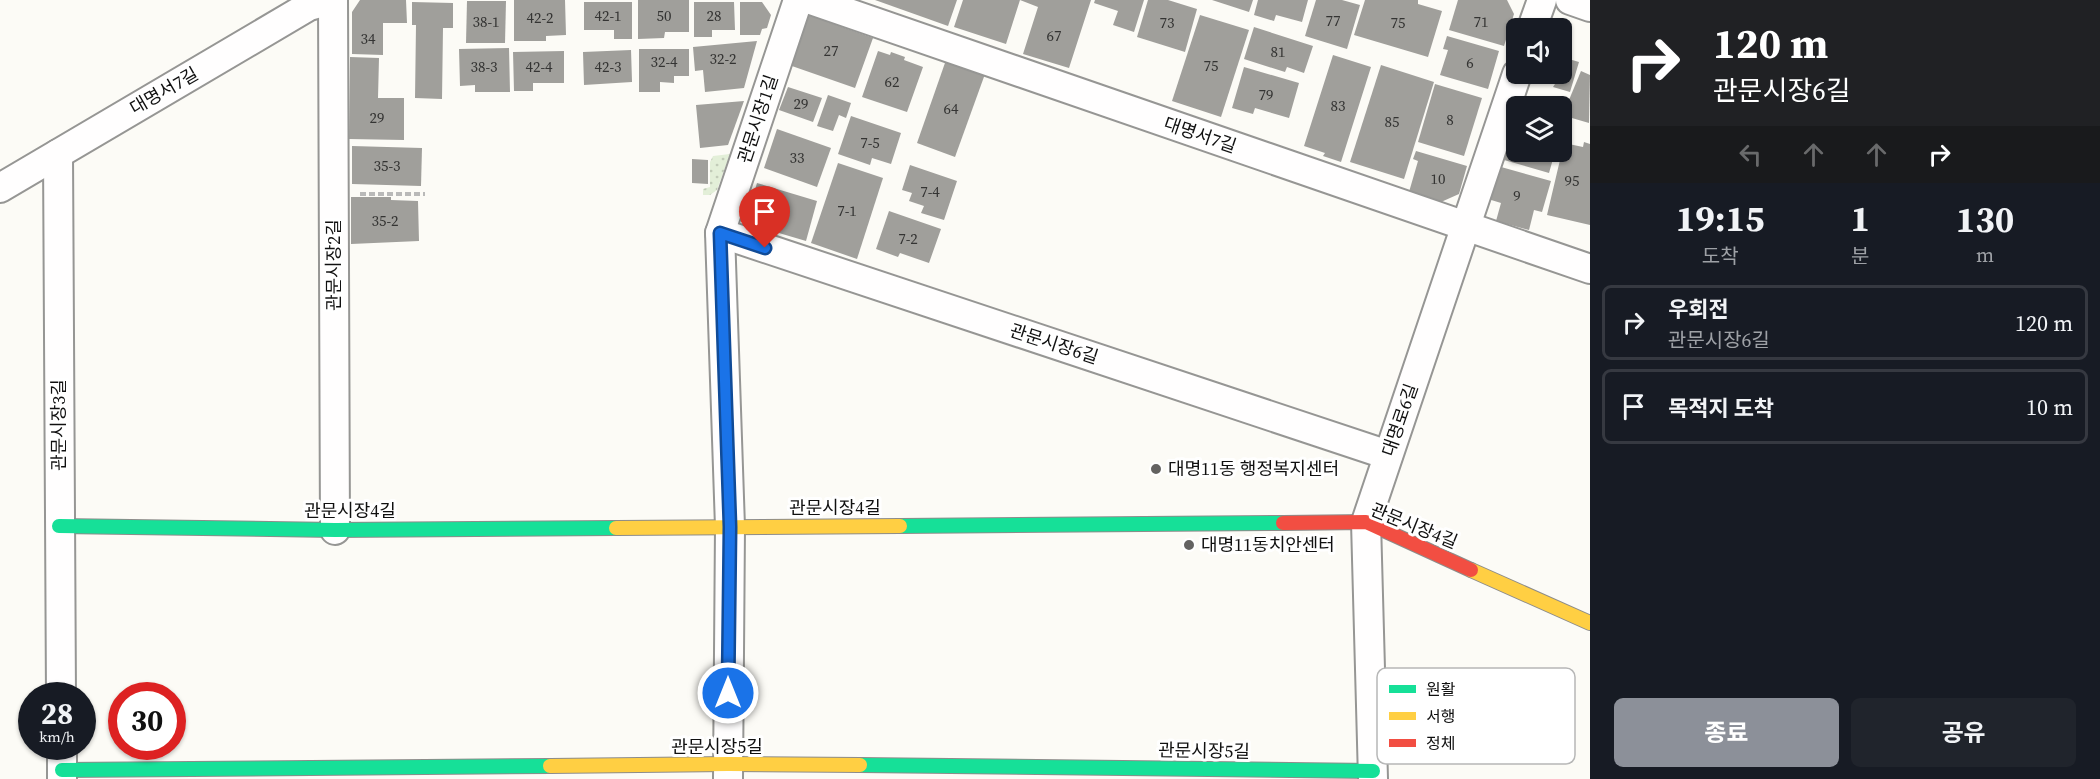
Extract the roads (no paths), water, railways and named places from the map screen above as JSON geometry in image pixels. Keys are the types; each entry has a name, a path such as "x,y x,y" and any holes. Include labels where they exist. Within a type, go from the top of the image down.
{"street":[{"name":"대명서7길","path":"0,188 309,6 331,0"},
{"name":"관문시장2길","path":"331,0 335,530"},
{"name":"관문시장1길","path":"728,771 730,527 720,233 798,0"},
{"name":"대명서7길","path":"811,0 1590,269"},
{"path":"1536,18 1542,0"},
{"path":"1570,0 1590,7"},
{"name":"대명로6길","path":"1373,775 1366,522 1514,84"},
{"name":"관문시장3길","path":"58,154 62,682"},
{"name":"관문시장6길","path":"720,233 1388,455"},
{"name":"관문시장4길","path":"59,526 335,530 1366,522 1590,623"},
{"name":"관문시장5길","path":"62,765 1373,775"}],"place":[{"name":"대명11동 행정복지센터","path":"1156,469"},
{"name":"대명11동치안센터","path":"1189,545"}]}
